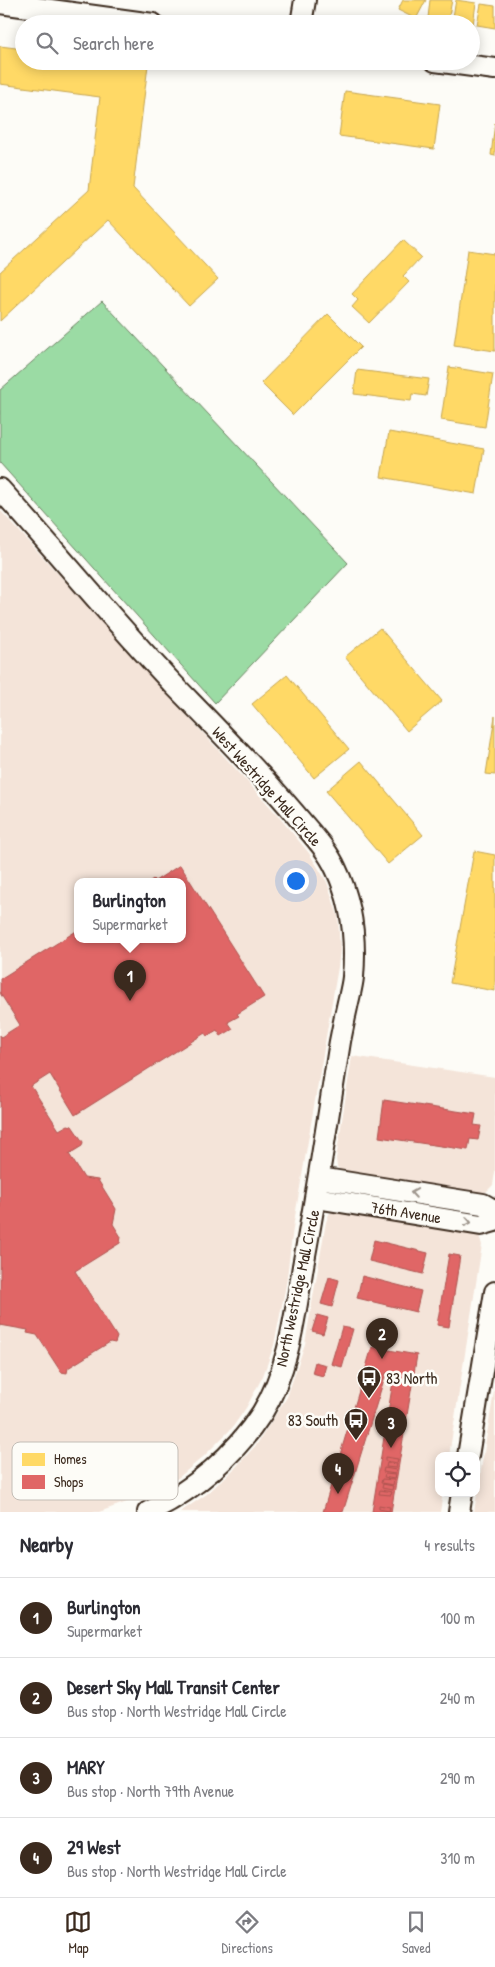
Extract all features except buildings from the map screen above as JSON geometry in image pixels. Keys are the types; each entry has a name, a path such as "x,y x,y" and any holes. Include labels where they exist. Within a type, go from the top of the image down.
{"street":[{"path":"302,15 305,0"},
{"path":"0,3 87,15"},
{"path":"480,67 495,69"},
{"name":"West Westridge Mall Circle","path":"0,489 151,660 284,802 330,858 337,870 344,889 353,930 353,977 338,1054 317,1187"},
{"name":"76th Avenue","path":"317,1187 483,1204 495,1211"},
{"name":"76th Avenue","path":"317,1187 481,1225 495,1221"},
{"name":"North Westridge Mall Circle","path":"178,1495 190,1488 216,1466 238,1443 262,1413 279,1375 290,1340 317,1187"},
{"path":"469,1452 495,1292"},
{"path":"459,1512 461,1497"},
{"name":"North Westridge Mall Circle","path":"148,1512 169,1500"}],"shaded area":[{"path":"0,510 274,811 309,853 327,882 338,916 340,950 338,967 293,1228 286,1285 274,1345 263,1376 246,1408 232,1428 203,1457 178,1478 178,1442 12,1442 12,1500 133,1500 99,1512 0,1512"},
{"path":"352,1056 495,1077 495,1172 493,1185 486,1192 478,1195 344,1174 337,1167 336,1159"},
{"path":"335,1210 473,1231 479,1235 482,1245 450,1452 435,1452 435,1497 442,1497 440,1512 180,1512 207,1494 235,1468 257,1444 287,1397 305,1344 329,1214"},
{"path":"495,1386 495,1512 474,1512 476,1497 480,1497 480,1476"}],"green space":[{"path":"102,301 348,563 215,703 0,463 0,390"}],"place":[{"name":"Burlington","path":"130,1001"},
{"name":"Desert Sky Mall Transit Center","path":"382,1359"},
{"name":"83 North","path":"369,1399"},
{"name":"83 South","path":"356,1441"},
{"name":"MARY","path":"391,1448"},
{"name":"29 West","path":"338,1494"}]}
